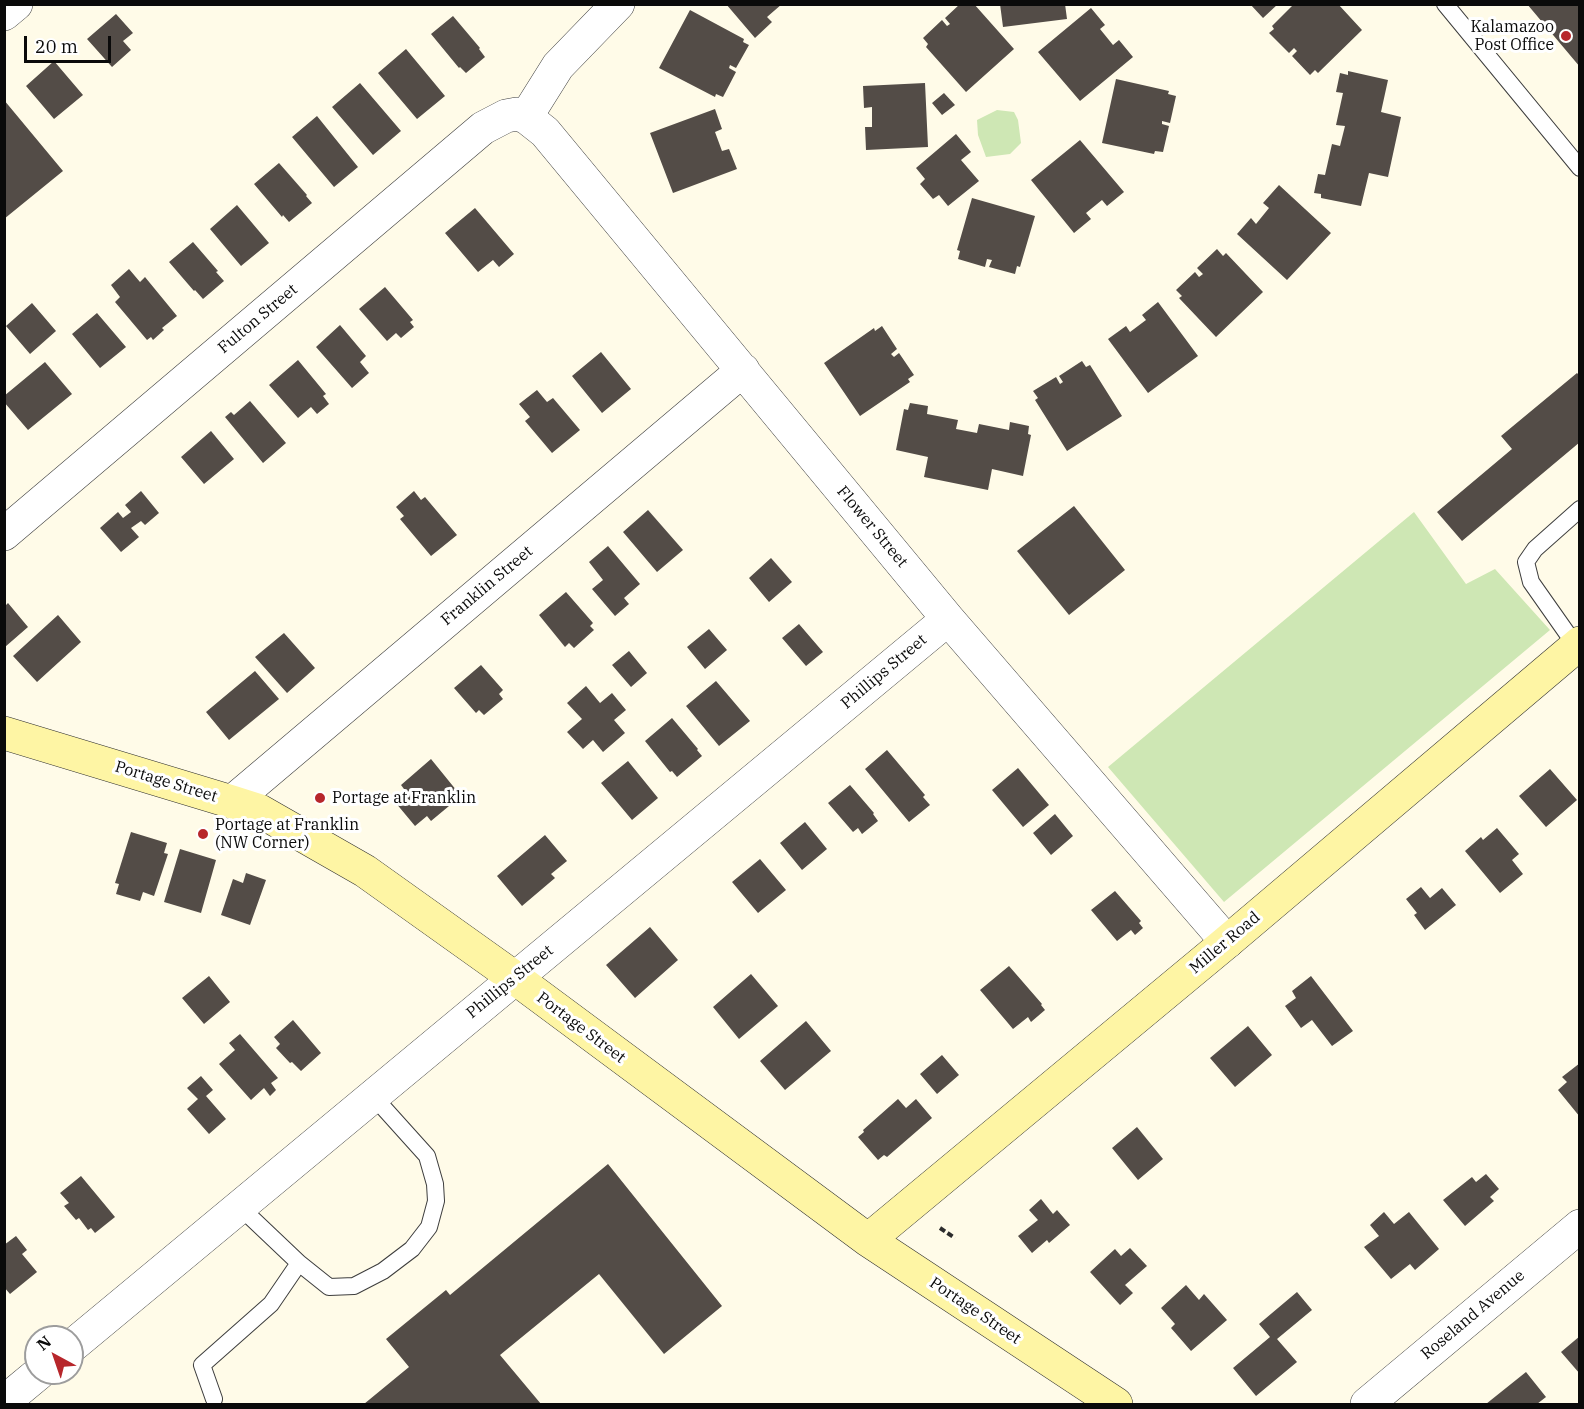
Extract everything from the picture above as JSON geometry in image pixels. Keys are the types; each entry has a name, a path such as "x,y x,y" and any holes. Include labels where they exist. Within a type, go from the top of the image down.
{"main road":[{"name":"Miller Road","path":"868,1240 1227,942 1578,645"},
{"name":"Portage Street","path":"4,733 260,812 365,871 514,978 868,1240 1116,1404"}],"street":[{"path":"4,14 16,4"},
{"path":"521,116 558,66 618,4"},
{"name":"Fulton Street","path":"4,534 483,128 506,116 521,116"},
{"name":"Flower Street","path":"521,116 545,132 948,619 1227,942"},
{"name":"Franklin Street","path":"232,802 742,370"},
{"name":"Phillips Street","path":"84,1336 948,619"},
{"name":"Roseland Avenue","path":"1367,1404 1580,1226"},
{"path":"4,1402 25,1385"}],"lane":[{"path":"1445,4 1580,168"},
{"path":"1578,645 1531,582 1526,562 1534,549 1580,509"},
{"path":"240,1207 299,1263 329,1287 354,1286 383,1271 412,1249 429,1227 436,1201 435,1184 427,1155 373,1096"},
{"path":"214,1399 202,1365 271,1304 299,1263"}],"path":[{"path":"940,1228 955,1238"}],"green space":[{"path":"997,110 1014,112 1018,120 1021,143 1010,154 986,157 978,135 977,120"},
{"path":"1414,512 1466,584 1495,569 1550,630 1224,902 1108,767"}],"building":[{"path":"726,4 782,4 767,17 772,22 755,38"},
{"path":"960,4 971,6 974,4 1014,49 966,92 926,47 928,44 923,38 942,20 947,26 950,24 945,18"},
{"path":"1000,4 1065,4 1067,19 1003,27"},
{"path":"1250,4 1278,4 1263,18"},
{"path":"1294,4 1338,4 1362,30 1318,73 1315,70 1310,75 1292,56 1297,51 1294,48 1289,53 1269,33 1274,29 1272,26"},
{"name":"Kalamazoo Post Office","path":"1527,4 1580,4 1580,67"},
{"path":"1091,8 1105,25 1100,29 1113,45 1119,40 1133,57 1080,101 1038,52"},
{"path":"690,10 744,39 743,42 749,45 736,68 730,65 729,68 736,72 723,97 716,94 715,97 659,68"},
{"path":"116,14 133,33 123,41 131,50 112,67 87,39"},
{"path":"453,16 485,57 466,73 459,68 431,34"},
{"path":"406,49 445,96 417,119 378,73"},
{"path":"54,61 83,95 54,119 26,86"},
{"path":"1348,71 1388,80 1381,112 1401,117 1388,177 1369,173 1361,206 1321,198 1321,194 1314,193 1318,174 1325,175 1332,144 1340,146 1345,126 1336,125 1343,93 1336,92 1340,73 1348,75"},
{"path":"1116,79 1169,91 1168,94 1176,96 1170,123 1162,121 1162,124 1169,126 1163,152 1155,151 1154,154 1102,143"},
{"path":"360,83 401,131 373,155 332,107"},
{"path":"925,83 928,147 866,150 865,127 872,127 872,107 864,108 863,86"},
{"path":"944,93 955,105 942,115 932,103"},
{"path":"4,100 63,171 4,219"},
{"path":"715,109 722,129 715,132 722,151 729,149 737,169 673,193 650,133"},
{"path":"317,116 358,167 334,187 292,137"},
{"path":"956,134 971,152 961,160 979,181 948,206 939,195 933,199 920,184 925,179 916,168"},
{"path":"1080,140 1124,192 1107,206 1102,200 1086,213 1091,219 1074,233 1031,180"},
{"path":"279,163 312,203 289,222 254,184"},
{"path":"1279,185 1331,233 1287,280 1237,234 1251,218 1256,224 1269,208 1263,203"},
{"path":"972,198 1035,216 1020,267 1017,266 1015,274 989,267 992,260 987,259 985,267 958,259 960,251 957,250"},
{"path":"237,205 269,243 241,266 210,229"},
{"path":"475,208 514,254 499,267 493,260 478,272 445,233"},
{"path":"193,242 224,281 203,299 169,262"},
{"path":"1217,249 1223,256 1226,253 1263,292 1216,337 1179,298 1182,296 1176,290 1195,272 1199,277 1203,274 1197,268"},
{"path":"129,269 140,282 145,277 177,316 162,328 164,330 153,340 151,337 147,340 115,302 120,297 111,285"},
{"path":"385,287 413,320 410,322 414,327 401,338 396,333 387,341 359,309"},
{"path":"1158,302 1198,356 1148,393 1108,339 1126,326 1130,332 1146,320 1142,315"},
{"path":"32,303 56,331 30,354 6,326"},
{"path":"97,313 126,347 100,368 72,334"},
{"path":"340,325 366,356 360,362 369,373 352,388 316,347"},
{"path":"882,326 897,349 891,354 894,357 899,353 914,375 908,379 910,382 860,416 824,363 874,328 875,331"},
{"path":"601,352 631,389 602,413 572,376"},
{"path":"298,360 326,394 323,396 329,404 317,414 311,407 298,418 269,385"},
{"path":"1082,361 1086,367 1090,365 1122,416 1067,451 1035,400 1038,398 1033,391 1056,377 1060,384 1063,382 1059,376"},
{"path":"45,362 72,394 28,430 4,402 4,396"},
{"path":"1577,373 1580,376 1580,442 1462,541 1437,512 1512,449 1501,436"},
{"path":"537,390 547,402 553,398 580,430 552,453 525,421 530,417 519,404"},
{"path":"250,401 286,443 263,463 225,417 231,412 234,415"},
{"path":"910,403 928,406 927,414 958,420 956,429 977,433 979,424 1009,430 1010,422 1029,426 1028,434 1031,435 1023,476 992,469 988,490 924,477 928,457 896,450 904,409 908,410"},
{"path":"211,431 234,459 204,484 181,457"},
{"path":"141,491 159,513 145,525 141,521 131,528 139,537 121,552 100,528 118,512 123,518 131,512 125,505"},
{"path":"414,491 421,500 425,497 457,535 431,556 400,519 404,516 396,507"},
{"path":"1074,506 1125,570 1069,615 1017,551"},
{"path":"648,510 683,550 657,572 623,532"},
{"path":"608,546 640,584 624,598 629,604 615,616 592,589 603,580 589,562"},
{"path":"771,558 792,582 769,602 749,578"},
{"path":"566,592 593,623 590,626 594,630 574,648 569,643 565,647 539,615"},
{"path":"8,603 28,627 5,647 5,606"},
{"path":"58,615 81,642 37,682 13,656"},
{"path":"799,624 823,652 806,666 782,638"},
{"path":"709,629 727,650 705,669 687,647"},
{"path":"284,633 315,668 287,693 255,657"},
{"path":"629,651 647,673 631,687 612,665"},
{"path":"481,665 503,690 499,694 503,699 484,715 479,710 476,713 454,688"},
{"path":"255,671 279,699 229,740 206,712"},
{"path":"716,681 750,721 719,746 686,706"},
{"path":"586,686 600,703 612,693 626,710 614,720 625,733 603,752 593,740 583,749 567,732 582,719 567,703"},
{"path":"672,718 702,756 677,777 672,771 670,772 645,741"},
{"path":"887,750 925,795 923,797 930,805 909,822 865,769"},
{"path":"431,759 461,796 431,821 427,816 415,826 395,802 407,793 401,785"},
{"path":"628,761 658,798 632,820 601,783"},
{"path":"1018,768 1049,805 1023,827 992,790"},
{"path":"1550,769 1577,800 1546,827 1519,796"},
{"path":"850,785 878,821 862,834 858,828 853,832 828,803"},
{"path":"1055,814 1073,836 1051,855 1033,833"},
{"path":"805,822 827,849 802,870 780,843"},
{"path":"1497,828 1519,854 1512,860 1523,874 1500,893 1465,851 1481,837 1483,840"},
{"path":"131,832 167,843 164,853 168,854 154,896 143,892 140,901 116,894 119,884 115,883"},
{"path":"545,835 567,861 551,874 555,878 522,906 497,876"},
{"path":"180,849 216,860 201,913 164,902"},
{"path":"760,859 786,890 758,913 732,882"},
{"path":"246,873 266,880 250,925 221,915 233,879 243,883"},
{"path":"1421,887 1430,898 1442,888 1456,905 1425,930 1414,915 1417,913 1406,899"},
{"path":"1115,891 1141,921 1139,923 1143,928 1135,935 1131,930 1117,941 1091,910"},
{"path":"650,927 678,960 635,998 606,965"},
{"path":"1009,966 1045,1010 1031,1022 1028,1017 1013,1029 980,990"},
{"path":"751,974 778,1006 739,1039 713,1007"},
{"path":"209,976 230,1002 204,1024 182,998"},
{"path":"1311,976 1353,1031 1332,1046 1312,1020 1301,1028 1285,1006 1296,998 1292,991"},
{"path":"293,1020 321,1053 301,1071 276,1048 280,1044 274,1037"},
{"path":"806,1021 831,1051 785,1090 760,1061"},
{"path":"1248,1026 1272,1055 1235,1087 1210,1058"},
{"path":"240,1034 278,1078 271,1083 276,1090 270,1096 264,1088 251,1100 219,1064 235,1050 229,1043"},
{"path":"942,1055 959,1075 937,1094 920,1074"},
{"path":"1580,1063 1580,1117 1558,1090 1567,1082 1562,1077"},
{"path":"201,1076 213,1090 206,1096 226,1119 209,1134 187,1109 198,1099 187,1088"},
{"path":"898,1099 906,1108 916,1099 932,1118 887,1157 884,1155 878,1160 858,1137"},
{"path":"1137,1127 1163,1159 1138,1180 1112,1148"},
{"path":"608,1164 722,1306 664,1354 599,1274 500,1355 541,1404 364,1404 409,1367 386,1339 446,1290 450,1295"},
{"path":"1486,1174 1499,1189 1490,1197 1494,1201 1465,1226 1443,1200 1472,1177 1476,1182"},
{"path":"81,1176 115,1217 95,1233 91,1228 88,1230 79,1218 76,1220 64,1206 69,1203 60,1193"},
{"path":"1041,1199 1053,1214 1057,1210 1070,1225 1049,1243 1047,1240 1032,1253 1018,1236 1038,1220 1029,1210"},
{"path":"1384,1212 1394,1224 1409,1212 1439,1249 1415,1270 1410,1264 1391,1279 1364,1247 1379,1236 1370,1225"},
{"path":"16,1236 27,1250 22,1254 37,1272 10,1294 4,1287 4,1245"},
{"path":"1130,1248 1147,1266 1125,1285 1133,1293 1120,1305 1090,1272 1115,1249 1121,1256"},
{"path":"1186,1285 1199,1300 1204,1294 1227,1320 1191,1351 1171,1328 1175,1324 1161,1308"},
{"path":"1297,1292 1312,1310 1277,1339 1297,1362 1256,1396 1233,1368 1270,1337 1259,1324"},
{"path":"1580,1336 1580,1374 1561,1352"},
{"path":"1526,1372 1546,1397 1537,1404 1486,1404"}],"place":[{"name":"Kalamazoo Post Office","path":"1566,36"},
{"name":"Portage at Franklin","path":"320,798"},
{"name":"Portage at Franklin (NW Corner)","path":"203,834"}]}
